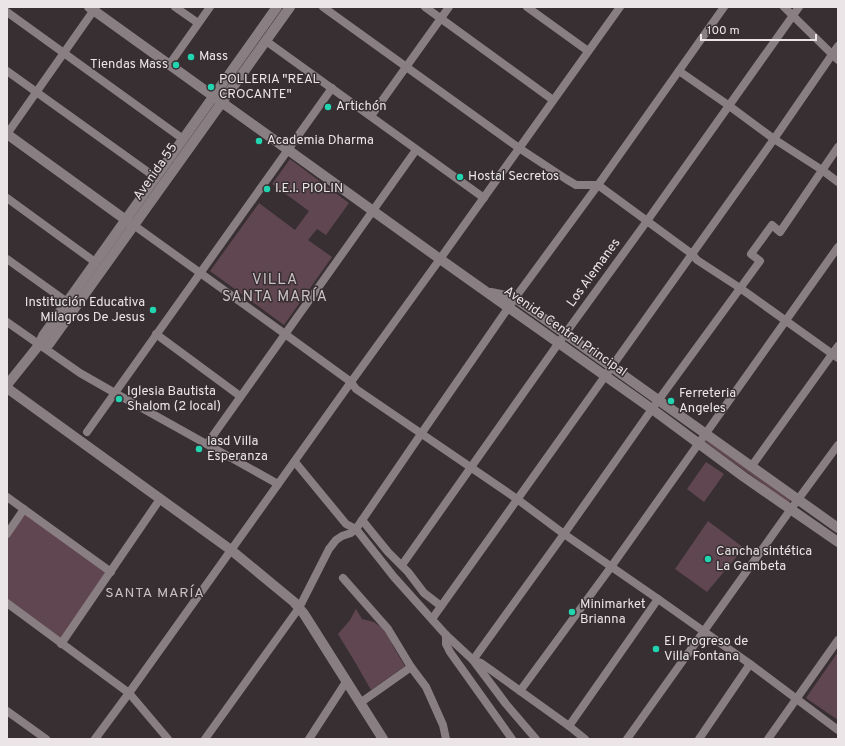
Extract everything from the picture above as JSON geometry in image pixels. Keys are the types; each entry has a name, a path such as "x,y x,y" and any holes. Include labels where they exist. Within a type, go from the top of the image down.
{"street":[{"path":"175,7 198,23"},
{"path":"169,65 210,7"},
{"name":"Avenida 55","path":"7,384 39,345 42,338 125,219 277,7"},
{"name":"Avenida 55","path":"39,345 49,344 290,7"},
{"path":"323,7 519,148 566,179 576,184 598,185 692,254 697,260 740,288 835,356"},
{"path":"425,7 553,100"},
{"path":"371,116 449,7"},
{"path":"527,7 588,51"},
{"path":"95,739 620,7"},
{"path":"205,739 299,608 329,549 336,540 356,529 515,298 598,185 724,7"},
{"path":"784,7 835,57"},
{"name":"Los Alemanes","path":"402,565 564,334 647,221 799,7"},
{"path":"487,293 169,65 93,8 7,134 351,382 356,389 517,499 564,534 704,631 838,730"},
{"path":"7,12 183,139"},
{"path":"266,41 484,198"},
{"path":"432,619 774,139 835,57 838,46"},
{"path":"7,71 155,177"},
{"path":"679,71 774,139 838,182"},
{"path":"87,432 332,88"},
{"path":"473,660 652,409 760,261 751,254 772,225 780,232 838,147"},
{"path":"207,444 416,150"},
{"path":"7,198 95,262"},
{"path":"520,691 611,567 838,247"},
{"path":"7,259 67,302"},
{"name":"Avenida Central Principal","path":"487,293 515,298 838,528"},
{"name":"Avenida Central Principal","path":"487,293 606,376 744,477 838,542"},
{"path":"7,322 80,373 278,484"},
{"path":"156,334 240,396"},
{"path":"751,467 835,356 838,346"},
{"path":"7,388 231,550 294,602 304,614 383,739"},
{"path":"627,739 790,509 838,445"},
{"path":"294,462 346,524 356,529 394,577 446,635 473,660 506,704 536,739"},
{"path":"7,497 111,572"},
{"path":"61,644 160,499"},
{"path":"7,534 24,509"},
{"path":"362,520 388,552 402,565 424,593 441,606"},
{"path":"343,578 388,629 426,688 443,725 446,739"},
{"path":"569,726 658,599"},
{"path":"7,603 129,693 168,739"},
{"path":"446,635 446,644 450,652 512,739"},
{"path":"768,739 838,640"},
{"path":"473,660 486,666 585,739"},
{"path":"698,739 750,664"},
{"path":"360,703 412,667"},
{"path":"308,739 346,682"},
{"path":"7,711 46,739"}],"shaded area":[{"path":"290,159 349,203 326,235 317,229 308,240 332,257 284,325 210,271 259,203 295,230 309,211 272,184"},
{"path":"706,440 791,500 789,503 705,442"},
{"path":"706,462 724,474 704,502 687,489"},
{"path":"26,513 106,572 61,638 7,598 7,540"},
{"name":"Cancha sintética La Gambeta","path":"708,521 744,548 707,592 675,569"},
{"path":"356,609 362,619 374,622 381,627 389,637 405,666 371,690 338,634 350,620"},
{"path":"838,652 838,720 806,698"}],"place":[{"name":"Mass","path":"191,57"},
{"name":"Tiendas Mass","path":"176,65"},
{"name":"POLLERIA \"REAL CROCANTE\"","path":"211,87"},
{"name":"Artichón","path":"328,107"},
{"name":"Academia Dharma","path":"259,141"},
{"name":"Hostal Secretos","path":"460,177"},
{"name":"I.E.I. PIOLIN","path":"267,189"},
{"name":"Institución Educativa Milagros De Jesus","path":"153,310"},
{"name":"Iglesia Bautista Shalom (2 local)","path":"119,399"},
{"name":"Ferreteria Angeles","path":"671,401"},
{"name":"Iasd Villa Esperanza","path":"199,449"},
{"name":"Cancha sintética La Gambeta","path":"708,559"},
{"name":"Minimarket Brianna","path":"572,612"},
{"name":"El Progreso de Villa Fontana","path":"656,649"}],"district":[{"name":"VILLA SANTA MARÍA","path":"275,288"},
{"name":"SANTA MARÍA","path":"155,593"}]}
